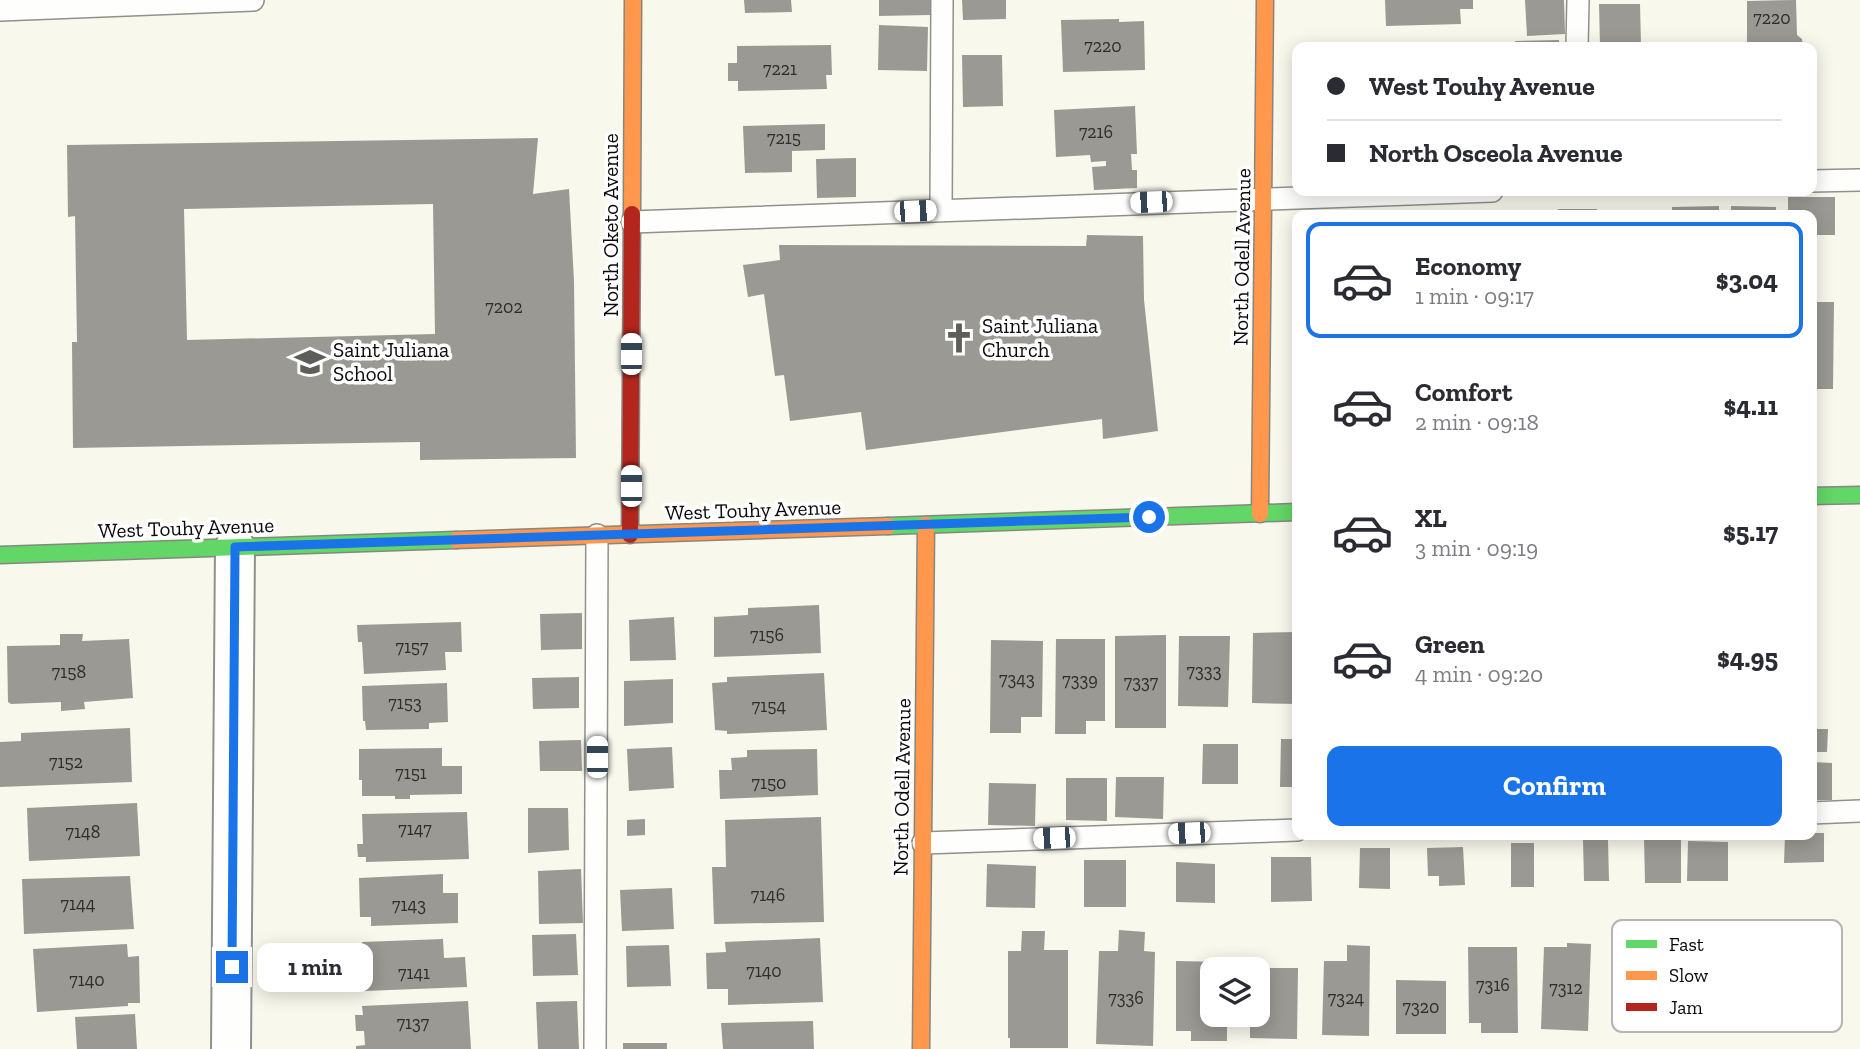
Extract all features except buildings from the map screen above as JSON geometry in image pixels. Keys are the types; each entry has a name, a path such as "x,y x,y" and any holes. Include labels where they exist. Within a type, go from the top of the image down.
{"street":[{"name":"North Oketo Avenue","path":"630,535 633,0"},
{"name":"North Odell Avenue","path":"1260,514 1265,0"},
{"path":"1817,496 1860,495"},
{"name":"West Touhy Avenue","path":"0,555 1292,513"},
{"name":"North Odell Avenue","path":"920,1049 926,525"},
{"path":"231,1049 235,547"}],"lane":[{"path":"0,10 253,0"},
{"path":"941,210 942,0"},
{"path":"1577,42 1578,0"},
{"path":"1817,181 1860,180"},
{"path":"632,222 1329,196"},
{"path":"595,1049 597,535"},
{"path":"1817,813 1860,811"},
{"path":"923,843 1292,830"}],"traffic: fast":[{"path":"1817,496 1860,495"},
{"path":"888,526 1292,512"},
{"path":"0,555 456,540"}],"traffic: slow":[{"path":"632,214 633,0"},
{"path":"1260,514 1265,0"},
{"path":"921,1049 926,525"},
{"path":"456,540 888,526"}],"traffic: jam":[{"path":"630,535 632,214"}],"place":[{"name":"Saint Juliana Church","path":"959,338"},
{"name":"Saint Juliana School","path":"310,362"}],"route":[{"path":"232,967 235,547 1149,517"}]}
